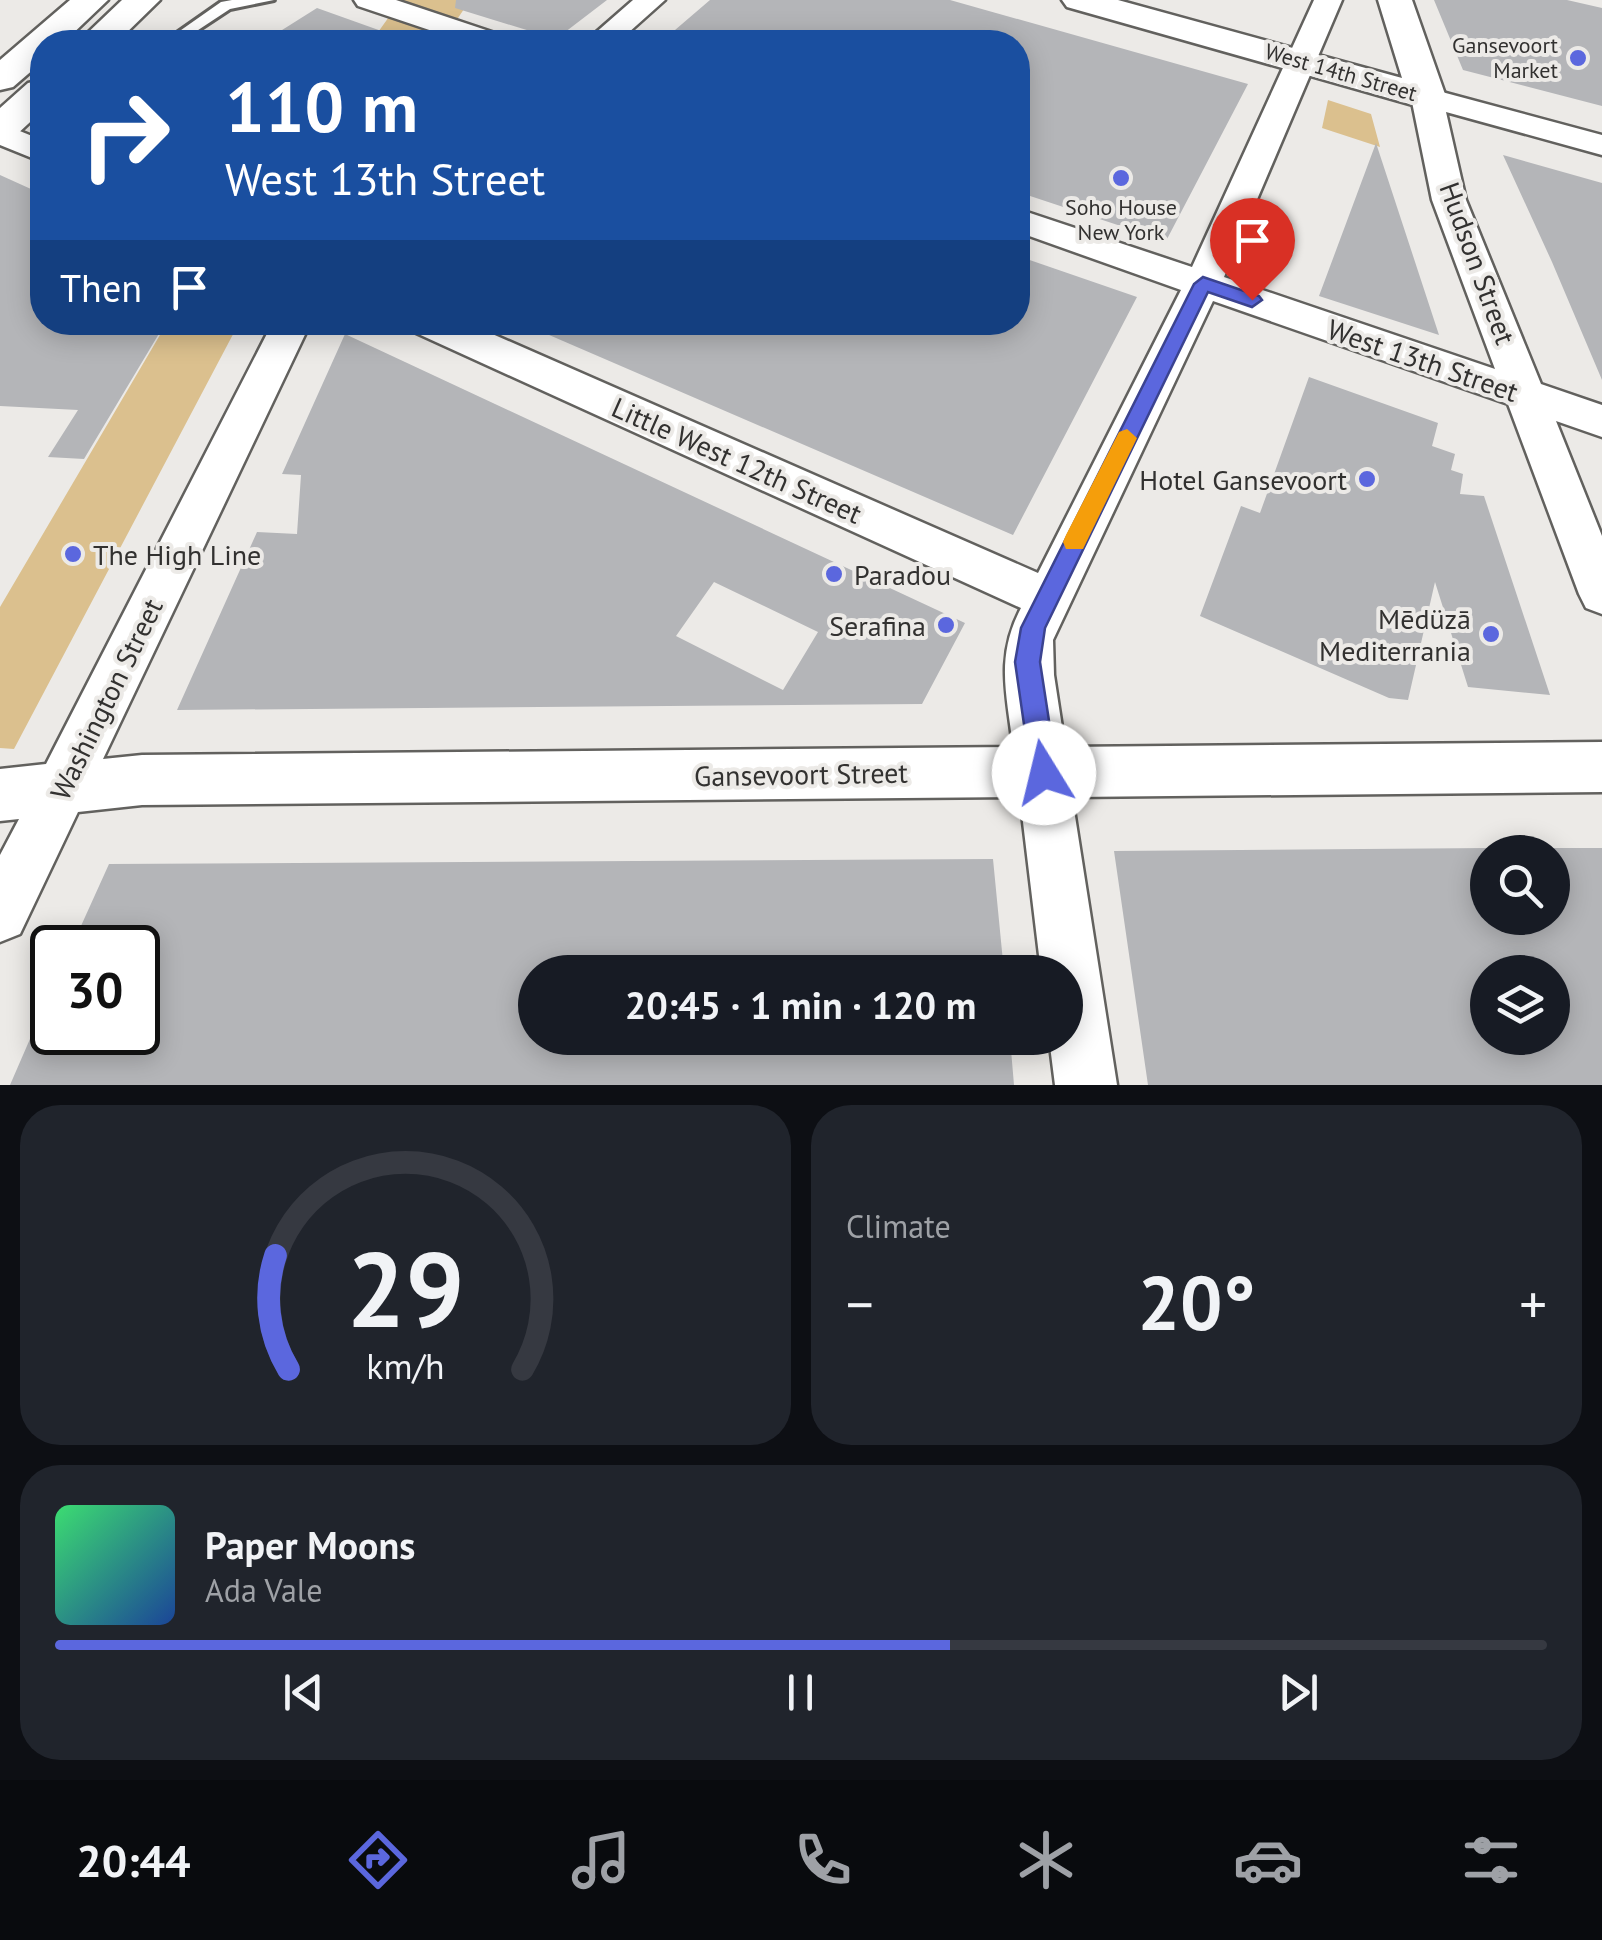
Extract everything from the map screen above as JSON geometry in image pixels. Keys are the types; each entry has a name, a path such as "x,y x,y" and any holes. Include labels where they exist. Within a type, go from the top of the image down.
{"main road":[{"path":"58,30 91,0"},
{"path":"109,30 143,0"},
{"name":"West 14th Street","path":"1079,0 1427,97"},
{"path":"1395,0 1427,97"},
{"path":"0,79 30,54"},
{"path":"0,131 30,102"}],"street":[{"path":"368,0 457,30"},
{"path":"615,30 651,0"},
{"path":"1086,1085 1027,651 1047,598 1203,284 1328,0"},
{"name":"West 14th Street","path":"1427,97 1602,145"},
{"name":"Hudson Street","path":"1427,97 1450,200 1602,594"},
{"path":"0,131 30,146"},
{"name":"West 13th Street","path":"1030,224 1602,422"},
{"name":"Washington Street","path":"0,914 286,335"},
{"name":"Little West 12th Street","path":"457,335 1047,598"},
{"name":"Gansevoort Street","path":"0,795 142,780 1602,766"}],"lane":[{"path":"190,30 226,5 267,0"}],"shaded area":[{"path":"401,0 470,0 450,30 380,30"},
{"path":"1328,100 1371,114 1380,147 1322,128"},
{"name":"The High Line","path":"160,335 233,335 14,749 0,748 0,607"}],"building":[{"path":"456,0 607,0 568,30 527,30 455,8"},
{"path":"710,0 950,0 1248,84 1166,241 1030,196 1030,30 675,30"},
{"path":"1434,0 1567,0 1602,8 1602,106 1463,70"},
{"path":"317,8 379,30 282,30"},
{"path":"1376,143 1439,335 1319,296"},
{"path":"1503,155 1602,183 1602,380 1552,262"},
{"path":"0,175 30,189 30,335 158,335 84,459 48,457 78,410 0,406"},
{"path":"1030,260 1137,297 1013,535 549,335 1030,335"},
{"path":"347,335 965,623 922,704 177,710 257,532 297,534 301,475 282,474","holes":["714,582 818,632 783,690 676,636"]},
{"path":"1309,377 1438,423 1432,446 1455,454 1451,470 1463,474 1460,494 1484,496 1550,695 1468,687 1435,582 1408,700 1389,698 1200,616 1241,506 1260,513"},
{"path":"1470,848 1470,935 1570,935 1570,848 1602,848 1602,1085 1148,1085 1114,851"},
{"path":"993,859 1002,955 518,955 518,1055 1011,1055 1014,1085 10,1085 30,1039 30,1055 160,1055 160,925 81,925 109,864"}],"slow traffic":[{"path":"1075,542 1127,438"}],"place":[{"name":"Gansevoort Market","path":"1578,58"},
{"name":"Soho House New York","path":"1121,178"},
{"name":"Hotel Gansevoort","path":"1367,479"},
{"name":"The High Line","path":"73,554"},
{"name":"Paradou","path":"834,574"},
{"name":"Serafina","path":"946,625"},
{"name":"Mēdüzā Mediterrania","path":"1491,634"}],"route":[{"path":"1044,773 1027,651 1033,628 1203,284 1252,300"}]}
